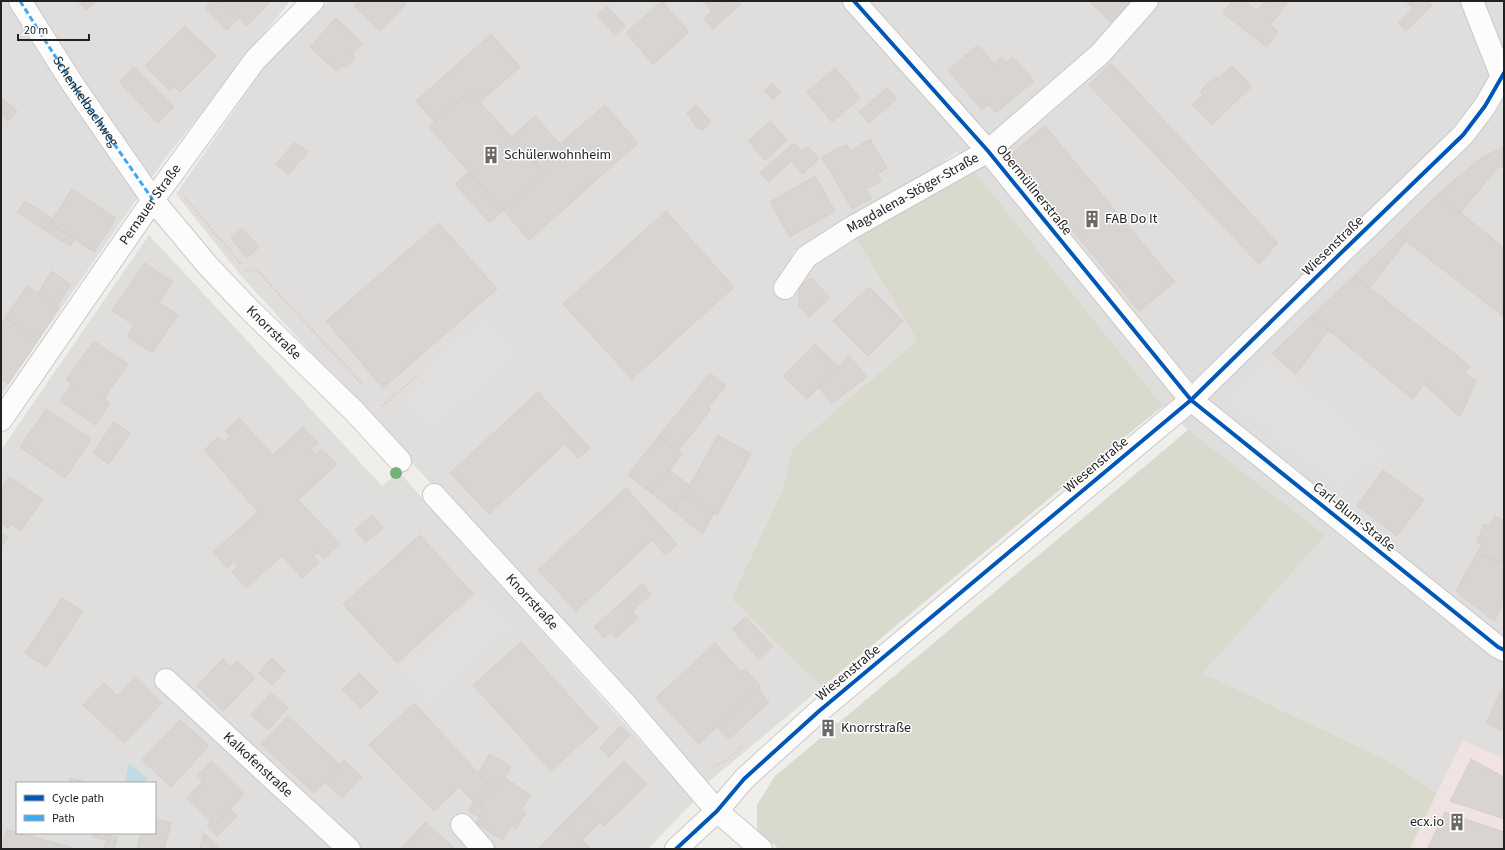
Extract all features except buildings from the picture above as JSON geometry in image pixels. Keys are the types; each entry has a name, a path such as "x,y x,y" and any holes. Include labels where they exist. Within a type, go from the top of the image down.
{"street":[{"name":"Schenkelbachweg","path":"20,1 74,86 153,200"},
{"name":"Pernauer Straße","path":"1,420 153,200 255,60 314,1"},
{"name":"Obermüllnerstraße","path":"854,1 988,151 1191,400"},
{"name":"Magdalena-Stöger-Straße","path":"785,288 806,257 851,228 988,151 1100,54 1147,1"},
{"path":"1472,1 1503,76"},
{"name":"Wiesenstraße","path":"676,849 717,811 744,779 818,712 1191,400 1336,257 1463,135 1485,106 1503,76"},
{"name":"Knorrstraße","path":"153,200 209,267 250,310 354,411 400,461"},
{"name":"Carl-Blum-Straße","path":"1191,400 1502,644"},
{"name":"Knorrstraße","path":"434,495 627,706 717,811 761,849"},
{"name":"Kalkofenstraße","path":"166,680 349,849"},
{"path":"462,825 483,849"}],"path":[{"path":"382,406 419,374"}],"shaded area":[{"path":"1,1 290,1 164,160 1,395"},
{"path":"329,1 1504,1 1504,759 1463,741 1437,793 1385,759 1203,673 1188,430 1163,406 957,152 887,202 794,251 781,282 855,237 917,340 792,448 783,489 731,599 822,687 706,784 242,277 176,194 265,66"},
{"path":"972,169 1163,406 822,687 731,599 783,489 792,448 917,340 855,237"},
{"path":"149,235 382,486 399,472 694,801 648,849 1,849 1,450"},
{"path":"486,310 524,354 432,435 394,391"},
{"path":"1272,354 1390,452 1380,465 1363,469 1341,496 1322,480 1324,475 1313,466 1305,468 1267,438 1267,432 1255,423 1251,426 1228,408 1226,394 1258,364"},
{"path":"1188,430 1325,535 1203,673 1385,759 1437,793 1410,849 779,849 757,831 757,805 775,776"},
{"path":"483,588 518,627 428,708 393,670"},
{"path":"1463,741 1504,759 1504,849 1410,849"}],"water":[{"path":"129,763 147,778 145,782 125,782"}],"marked path":[{"path":"20,1 74,86 153,200"}],"cycle path":[{"path":"854,1 988,151 1191,400 1498,647 1504,650"},
{"path":"676,849 717,811 744,779 818,712 1191,400 1463,135 1485,106 1504,73"}],"place":[{"name":"Schülerwohnheim","path":"491,155"},
{"name":"FAB Do It","path":"1092,219"},
{"name":"Knorrstraße","path":"828,728"},
{"name":"ecx.io","path":"1457,822"}]}
